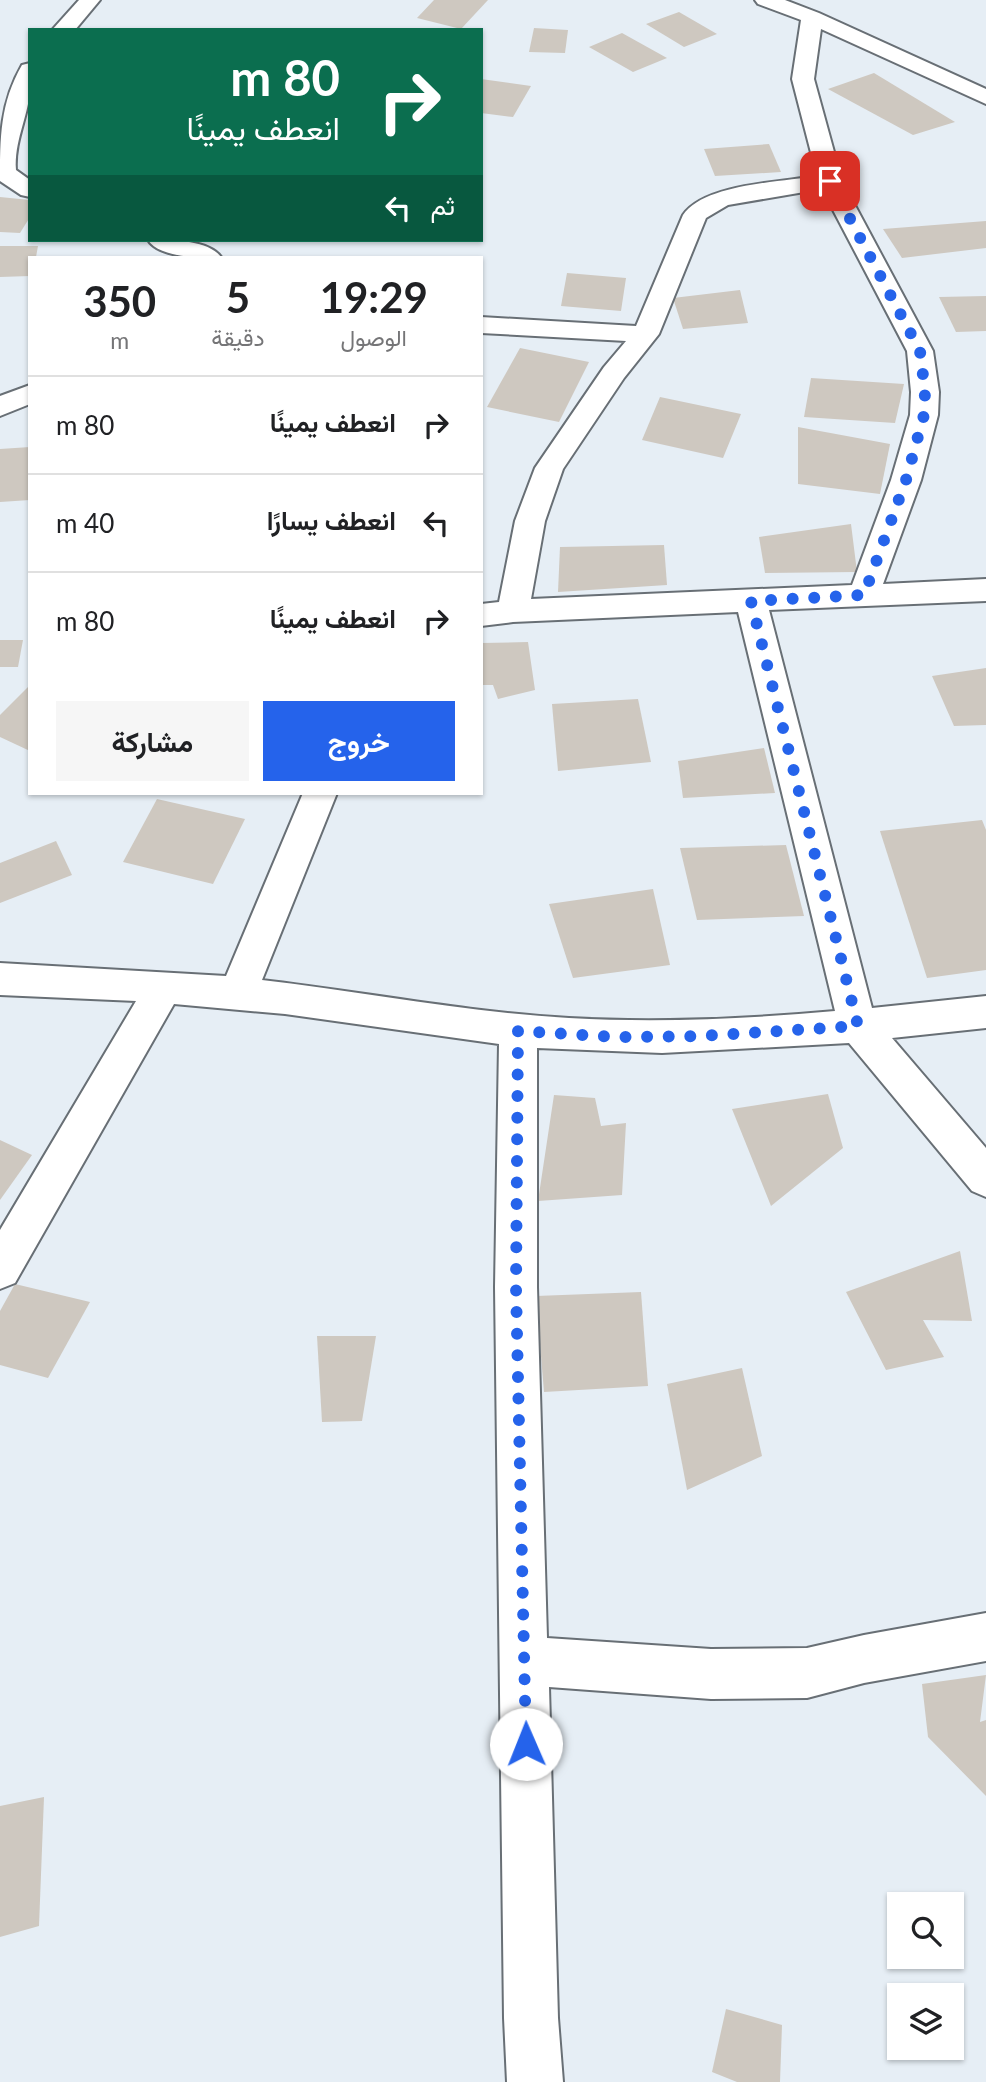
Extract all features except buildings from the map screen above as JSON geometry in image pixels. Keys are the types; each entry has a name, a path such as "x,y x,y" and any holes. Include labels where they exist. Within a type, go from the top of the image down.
{"street":[{"path":"65,28 90,0"},
{"path":"765,0 812,17 986,97"},
{"path":"812,17 803,79 830,181 920,351 925,392 924,415 906,480 864,595"},
{"path":"28,74 11,107 1,168 28,190"},
{"path":"513,611 530,521 549,468 614,373 646,334 695,215 703,207 722,199 830,181"},
{"path":"166,242 205,256"},
{"path":"483,325 646,334"},
{"path":"0,407 28,394"},
{"path":"483,615 513,611 986,590"},
{"path":"751,601 858,1026 986,1178"},
{"path":"238,993 319,795"},
{"path":"0,979 238,993 518,1031 616,1037 702,1036 858,1026 986,1012"},
{"path":"0,1269 163,989"},
{"path":"518,1031 516,1287 531,2005 535,2082"},
{"path":"525,1661 711,1674 807,1673 864,1659 986,1637"}],"route":[{"path":"526,1744 516,1287 518,1031 616,1037 702,1036 858,1026 751,601 864,595 906,480 924,415 925,392 920,351 830,181"}]}
